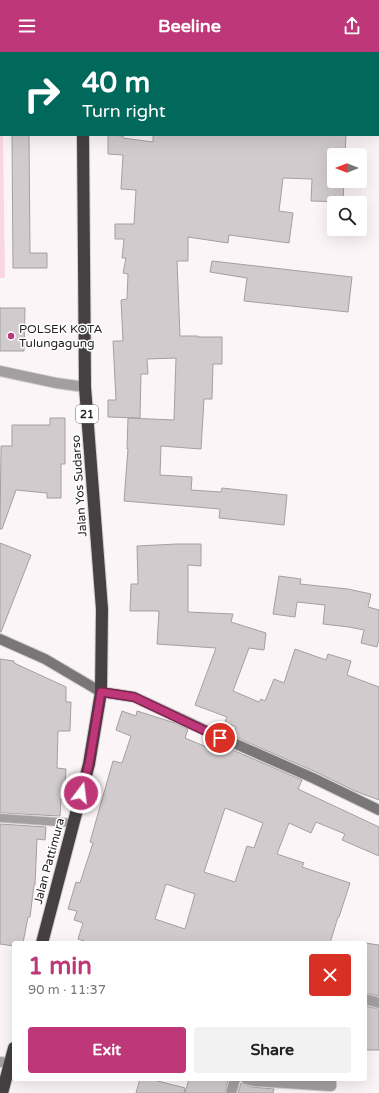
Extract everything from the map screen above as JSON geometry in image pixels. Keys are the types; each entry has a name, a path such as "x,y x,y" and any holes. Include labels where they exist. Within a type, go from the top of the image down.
{"highway":[{"name":"Jalan Yos Sudarso","path":"83,136 85,387 102,608 101,692"},
{"name":"Jalan Pattimura","path":"43,941 89,764 101,692"},
{"path":"2,1093 5,1062 12,1051"}],"street":[{"path":"0,371 56,383 85,387"},
{"path":"0,639 45,659 101,692 134,697 220,738 313,778 379,810"},
{"path":"367,1000 379,1003"},
{"path":"231,1093 234,1081"},
{"path":"254,1081 331,1086 331,1081"}],"lane":[{"path":"0,818 74,823"}],"shaded area":[{"path":"0,136 3,136 5,278 0,278"}],"building":[{"path":"12,136 29,136 30,253 47,253 47,268 13,268"},
{"path":"108,136 123,136 123,138 153,142 153,136 346,136 345,148 327,148 327,188 344,188 343,196 327,196 327,202 311,201 312,179 283,178 279,211 293,213 289,243 229,235 228,243 188,237 188,261 177,261 180,336 222,337 222,364 213,364 212,399 204,399 201,449 161,446 160,475 192,477 191,490 221,492 222,488 287,495 284,525 219,518 220,509 124,501 128,449 128,418 174,420 176,358 147,359 148,374 141,374 140,418 108,417 108,400 116,400 113,341 123,341 121,300 127,299 128,274 123,273 126,258 122,258 124,239 115,239 115,224 134,224 136,190 121,189 123,155 108,154"},
{"path":"212,261 352,277 348,312 244,301 247,278 210,272"},
{"path":"0,308 25,308 24,351 0,351"},
{"path":"50,418 65,418 65,464 61,464 61,498 47,498 47,493 16,490 2,529 0,529 1,446 12,446 12,425 50,425"},
{"path":"0,543 31,555 1,632 0,632"},
{"path":"201,544 201,566 188,565 188,612 233,614 231,622 266,633 264,650 249,648 233,691 259,702 261,699 265,701 274,679 284,683 295,649 326,660 328,654 351,661 347,675 379,687 379,800 355,791 316,772 233,736 236,727 225,722 227,717 195,705 216,648 157,644 159,611 130,611 131,584 138,584 137,546"},
{"path":"279,576 301,579 300,584 348,589 371,594 368,607 379,610 379,638 377,647 361,643 364,630 323,624 325,605 297,602 295,617 273,614"},
{"path":"0,659 14,661 14,663 66,687 66,702 71,702 70,731 58,731 57,768 66,769 64,800 61,799 60,816 0,813"},
{"path":"122,711 136,716 137,711 175,723 188,729 185,738 209,748 210,745 226,752 228,748 302,780 298,789 379,827 379,856 342,840 345,834 316,822 311,833 289,823 277,854 304,863 302,867 350,883 331,941 84,941 78,939 83,923 74,920 77,911 68,909 76,882 80,883 93,843 90,842 113,761 122,763 131,736 116,730","holes":["225,808 263,823 254,848 247,846 235,882 204,872","166,884 195,894 185,929 155,919"]},
{"path":"0,824 46,827 45,840 37,839 35,885 30,917 28,917 23,941 12,941 12,946 0,944"},
{"path":"367,943 379,945 379,996 367,993"},
{"path":"367,1006 379,1009 379,1050 367,1050"},
{"path":"139,1081 158,1081 185,1088 184,1093 136,1093"},
{"path":"188,1081 228,1081 225,1093 185,1093"},
{"path":"241,1083 252,1087 274,1089 273,1093 238,1093"}],"place":[{"name":"POLSEK KOTA Tulungagung","path":"11,336"}],"route":[{"path":"81,793 89,764 101,692 134,697 220,738"}]}
